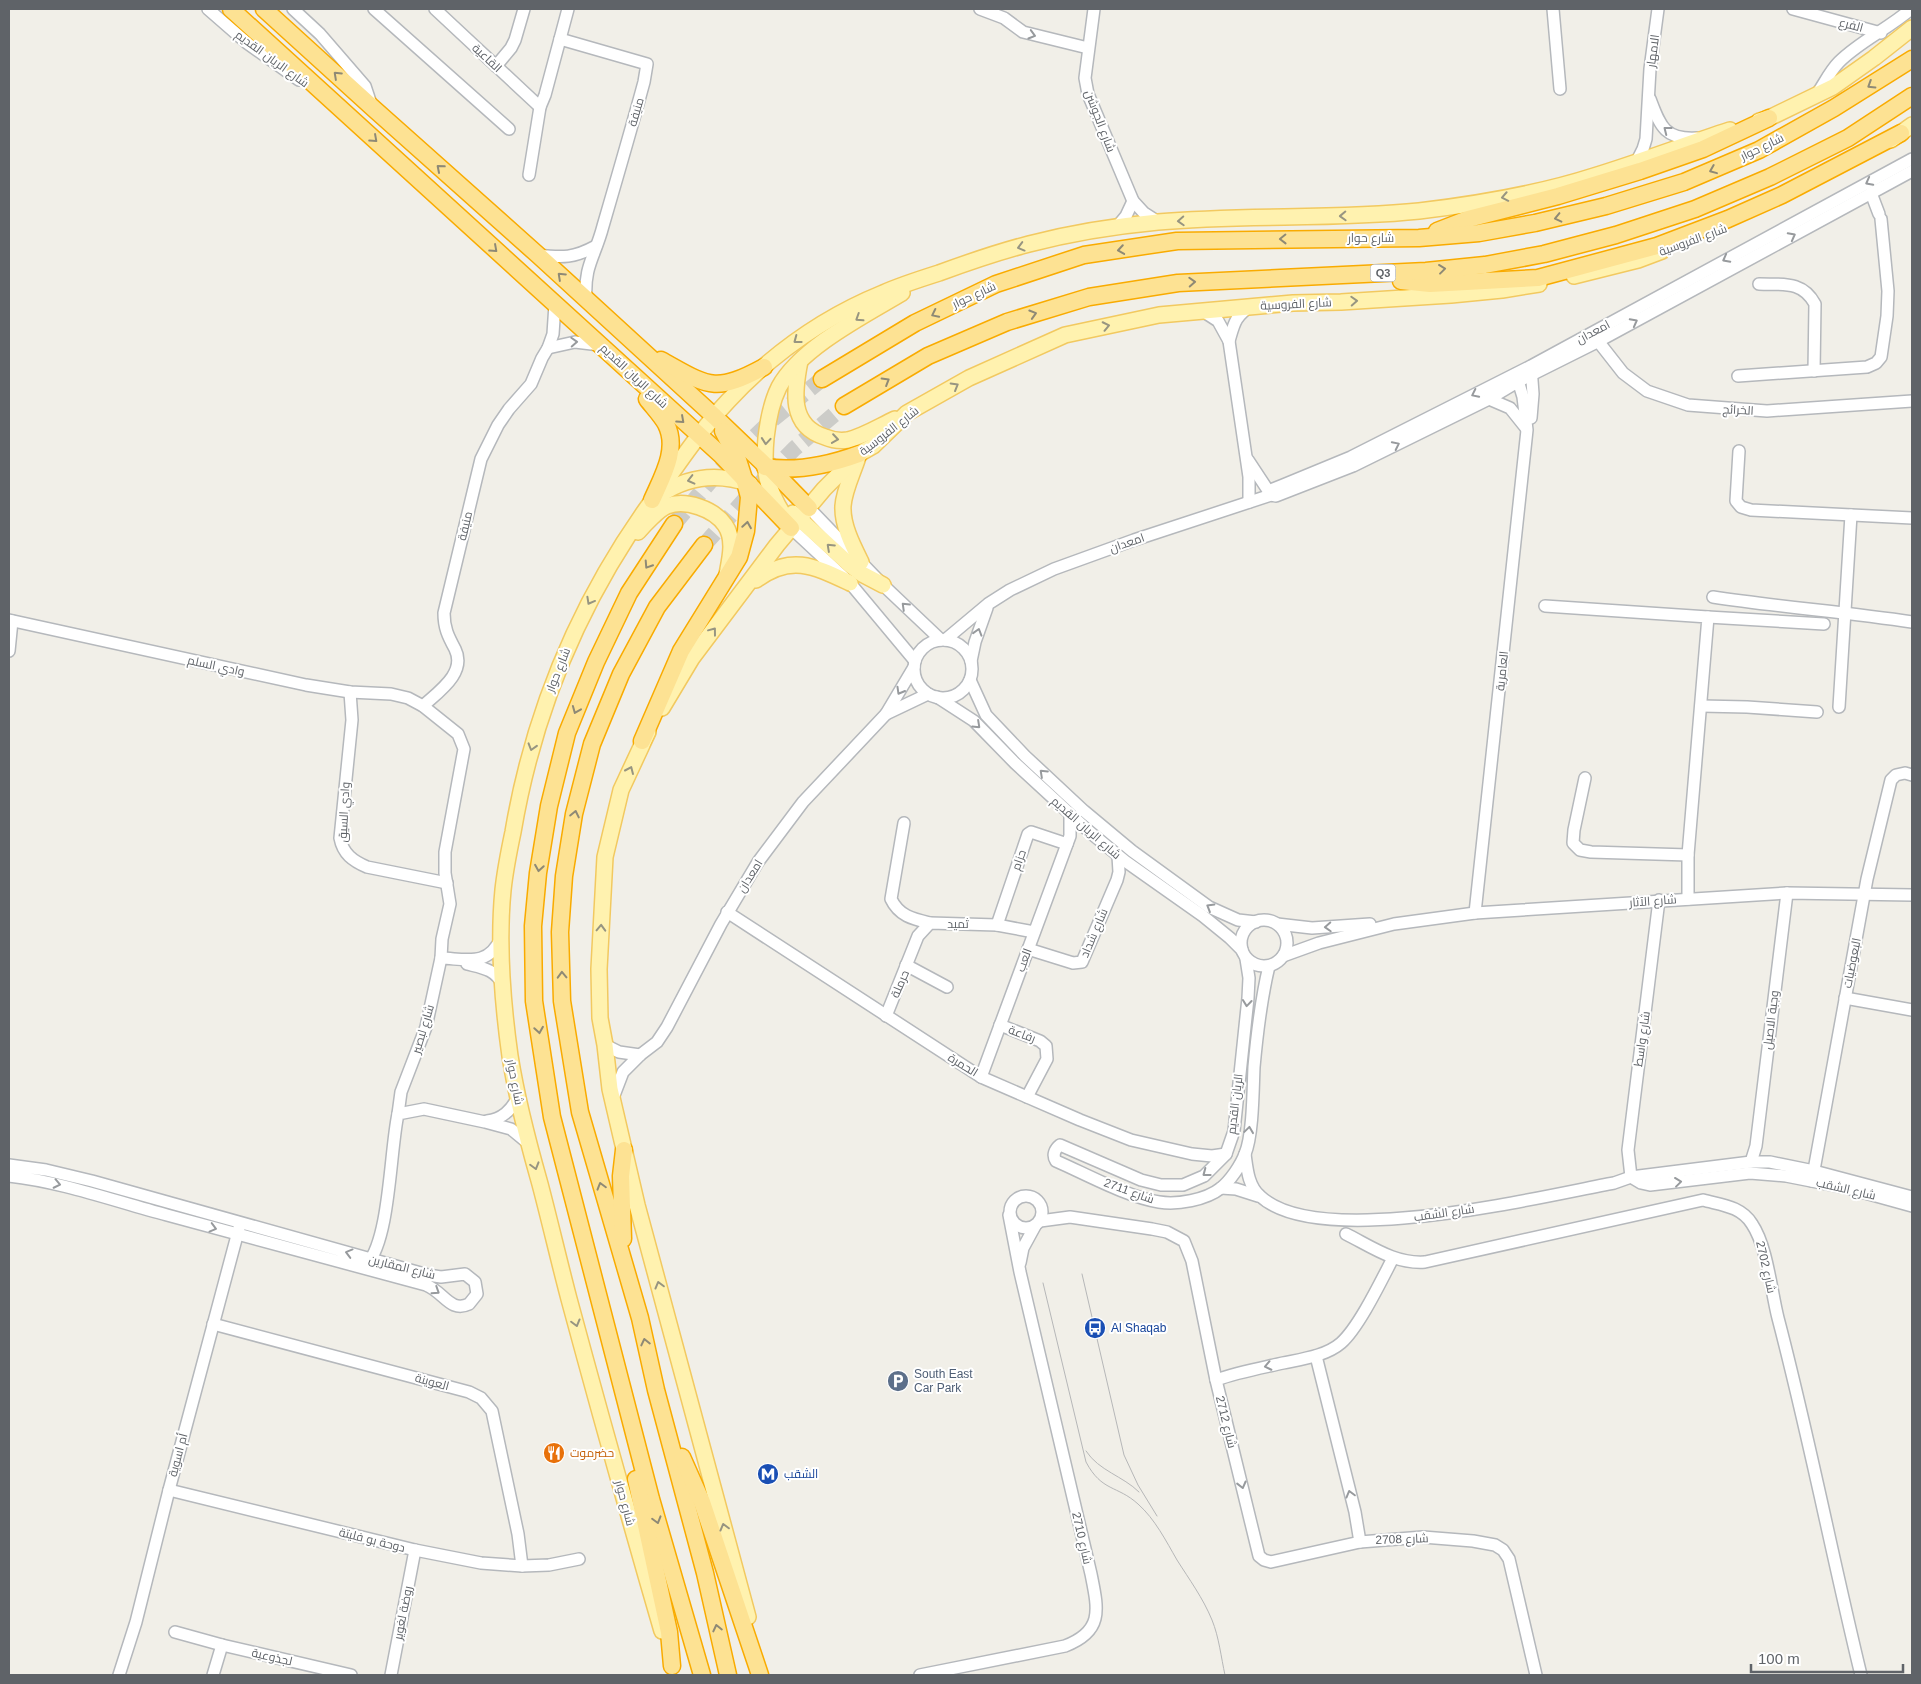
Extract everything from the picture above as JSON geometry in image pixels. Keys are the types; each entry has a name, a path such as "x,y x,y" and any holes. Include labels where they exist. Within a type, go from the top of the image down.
{"highway":[{"name":"شارع الريان القديم","path":"231,9 720,454 745,482 800,518"},
{"name":"شارع الريان القديم","path":"264,9 715,417 766,466 800,518"},
{"name":"شارع حوار","path":"822,379 915,323 996,284 1084,255 1177,241 1419,238 1478,233 1534,223 1606,206 1684,182 1759,150 1834,108 1912,59"},
{"name":"Q3","path":"844,406 928,356 1007,322 1089,297 1178,283 1426,271 1485,264 1544,254 1625,232 1695,209 1770,177 1848,138 1912,96"},
{"path":"1419,238 1468,218 1558,196 1640,171 1703,149 1769,118"},
{"path":"1344,274 1430,284 1538,278 1657,246 1728,219 1782,194 1907,129"},
{"path":"635,345 688,375 708,383 727,384 740,380 764,367"},
{"path":"619,364 665,423 670,435 670,452 667,466 652,500"},
{"path":"642,741 681,651 726,581 739,557 746,531 748,497 745,482 738,460 715,417"},
{"path":"720,454 766,466 795,469 824,464 859,454"},
{"path":"674,524 629,593 596,662 567,733 549,806 538,873 533,926 534,1001 552,1117 651,1499 702,1675"},
{"path":"704,545 657,607 618,683 592,744 574,814 564,876 560,932 562,1000 580,1112 640,1318 663,1416 705,1573 728,1675"},
{"path":"624,1150 621,1176 624,1264"},
{"path":"663,1416 702,1502 762,1675"},
{"path":"632,1422 635,1478 669,1632 674,1671"}],"main road":[{"path":"652,500 715,417 764,367 804,335 833,317 876,295 989,255 1040,242 1116,228 1158,222 1353,216 1423,210 1497,199 1591,178 1769,118 1817,95 1874,58 1912,28"},
{"name":"شارع الفروسية","path":"743,590 824,489 859,454 873,446 907,413 969,378 1065,335 1159,315 1201,310 1293,303 1398,299 1502,290 1538,284 1629,262 1734,225 1779,205 1862,160 1907,129"},
{"path":"770,493 766,466 768,422 774,398 787,375 801,360 829,338 931,276"},
{"path":"801,360 795,388 798,411 808,427 818,435 830,439 846,440 907,413"},
{"path":"859,454 842,508 852,544 861,562"},
{"path":"652,500 674,485 696,478 717,477 760,487 800,518 850,565 883,585"},
{"name":"شارع حوار","path":"652,500 628,534 565,651 548,698 527,762 514,822 503,890 502,934 509,1044 528,1143 590,1378 674,1671"},
{"path":"603,579 643,526 666,506 688,504 709,510 726,526 730,541 730,556 726,581"},
{"path":"762,1675 639,1214 610,1089 600,1018 599,969 605,857 621,790 642,741 692,658 743,590 771,570 790,565 805,565 850,583"}],"street":[{"name":"شارع الريان القديم","path":"208,9 247,43 338,106"},
{"name":"شارع الريان القديم","path":"293,9 320,34 366,86 373,108"},
{"path":"374,9 509,129"},
{"name":"القاعية","path":"435,9 540,106"},
{"path":"496,66 515,40 524,9"},
{"path":"529,175 540,106 546,95 568,9"},
{"path":"980,9 1007,13 1023,32 1088,48"},
{"name":"شارع الجوشن","path":"1094,9 1085,78 1088,94 1133,201 1144,213 1158,222"},
{"path":"1553,9 1560,89"},
{"name":"الامهار","path":"1637,162 1644,149 1646,139 1648,92 1658,9"},
{"name":"الفرع","path":"1793,9 1881,33"},
{"path":"1817,95 1838,63 1853,50 1881,33 1911,9"},
{"name":"منيفة","path":"560,39 647,64 644,82 602,230 588,263 585,281 586,299"},
{"name":"الامهار","path":"1648,92 1656,119 1665,131 1674,136 1688,139 1708,137"},
{"name":"امعدان","path":"1594,337 1912,159"},
{"name":"امعدان","path":"1271,495 1273,489 1352,457 1532,370 1912,171"},
{"path":"1738,376 1867,367 1876,363 1880,357 1887,316 1888,291 1880,216 1871,193"},
{"path":"1116,228 1126,216 1133,201"},
{"path":"538,255 561,258 579,255 596,246"},
{"path":"1759,284 1792,285 1808,293 1812,298 1815,304 1814,371"},
{"name":"منيفة","path":"423,706 454,675 458,665 457,654 447,636 444,613 481,459 498,425 531,384 553,334 555,304"},
{"path":"1229,341 1236,319 1241,312 1251,306"},
{"path":"1201,310 1218,321 1229,341 1246,456 1249,502"},
{"name":"الخرائج","path":"1594,337 1623,373 1647,390 1688,405 1767,411 1912,401"},
{"path":"548,348 575,342 600,345"},
{"path":"1527,430 1532,411 1532,370"},
{"path":"1517,377 1524,397 1527,430"},
{"name":"امعدان","path":"943,640 988,604 1010,590 1054,569 1249,502 1271,495 1276,496 1353,466 1489,399 1517,377"},
{"path":"1489,399 1510,408 1527,430"},
{"name":"العامرية","path":"1475,913 1527,430"},
{"path":"1739,451 1736,501 1741,507 1751,510 1912,518"},
{"path":"1246,456 1271,495"},
{"path":"1840,707 1851,515"},
{"name":"شارع الريان القديم","path":"800,518 861,562 883,585 943,640"},
{"name":"شارع الريان القديم","path":"800,518 914,664"},
{"path":"1713,597 1776,606 1846,612 1912,622"},
{"path":"971,661 959,644 943,640 926,645 920,650 914,664 916,681 920,687 933,696 954,696 966,686 972,672 971,661 978,632 988,604"},
{"path":"1545,606 1824,624"},
{"path":"1688,899 1688,855 1708,617"},
{"path":"9,651 10,620"},
{"name":"وادي السلم","path":"10,620 293,683 350,692 399,696 423,706 458,734 464,749 445,852 447,883"},
{"name":"امعدان","path":"613,1100 623,1072 640,1054 657,1042 667,1027 728,912 758,862 803,802 886,714 914,664"},
{"name":"شارع الريان القديم","path":"970,680 986,715 1025,756 1084,811 1132,851 1209,907 1238,920 1256,922"},
{"name":"وادي السيق","path":"350,692 352,720 340,838 342,847 356,862 367,867 447,883"},
{"name":"شارع الريان القديم","path":"933,696 974,721 1070,815 1118,856 1203,916 1230,938 1244,954"},
{"name":"امعدان","path":"886,714 933,696"},
{"path":"1701,706 1817,712"},
{"name":"البعوضيات","path":"1813,1176 1864,894 1891,780 1896,775 1905,773 1912,775"},
{"path":"1585,778 1573,843 1580,850 1688,855"},
{"name":"العب","path":"981,1077 1070,836 1070,815"},
{"path":"904,823 891,899 901,914 911,919 930,923"},
{"name":"حزام","path":"997,925 1028,834 1031,832 1036,833 1067,844"},
{"path":"1067,844 1073,837 1082,833 1091,833"},
{"name":"شارع شداد","path":"1028,949 1073,963 1082,962 1117,880 1118,856"},
{"path":"1117,880 1124,875 1141,872"},
{"name":"شارع لبصير","path":"371,1260 386,1211 401,1092 426,1027 441,958 442,939 450,904 447,883"},
{"name":"شارع الآثار","path":"1276,924 1312,928 1394,924 1475,913 1787,893 1912,894"},
{"name":"وجبة الاصيل","path":"1751,1162 1756,1146 1787,893"},
{"name":"شارع واسط","path":"1631,1177 1628,1150 1660,900"},
{"name":"الحمرة","path":"728,912 981,1077 1131,1140 1192,1154 1212,1156 1226,1154"},
{"path":"1266,920 1276,924 1282,929 1287,943 1283,956 1269,966 1257,965 1244,954 1241,942 1243,933 1248,926 1256,922 1266,920"},
{"name":"ثميد","path":"906,965 918,936 930,923 997,925 1034,932"},
{"name":"شارع الآثار","path":"1283,956 1319,943 1394,924"},
{"path":"441,958 478,960 489,955 497,946 502,934"},
{"name":"الريان القديم","path":"1060,1145 1141,1180 1172,1186 1193,1182 1204,1176 1226,1154 1234,1131 1248,998 1249,978 1244,954"},
{"path":"457,959 466,964 490,970 499,978 504,987"},
{"name":"حرملة","path":"886,1016 906,965 947,987"},
{"name":"الريان القديم","path":"1221,1188 1246,1154 1250,1128 1254,1067 1263,994 1269,966"},
{"path":"1845,998 1912,1010"},
{"name":"رفاعة","path":"1000,1025 1040,1040 1046,1046 1047,1059 1027,1097"},
{"path":"605,1045 619,1052 640,1054"},
{"path":"485,1122 504,1115 514,1105 518,1097"},
{"path":"398,1114 424,1108 511,1129 528,1143"},
{"name":"شارع 2711","path":"1060,1145 1055,1151 1056,1161 1129,1193 1157,1202 1170,1203 1205,1197 1221,1188"},
{"path":"1756,1146 1770,1162"},
{"path":"1246,1154 1247,1171 1258,1196"},
{"name":"شارع الشقب","path":"1221,1188 1236,1189 1258,1196 1282,1210 1316,1219 1365,1220 1408,1218 1426,1217 1493,1206 1614,1183 1631,1177 1751,1162 1770,1162 1847,1188 1912,1206"},
{"name":"شارع المقارين","path":"9,1165 46,1170 92,1181 238,1229 361,1268 432,1287 443,1294 449,1302 457,1306 469,1304 477,1294 475,1282 465,1274 434,1276 238,1229 90,1192 9,1176"},
{"name":"شارع الشقب","path":"1631,1177 1650,1185 1750,1173 1813,1176 1912,1197"},
{"path":"1070,1217 1037,1224 1029,1228 1016,1226 1009,1215 1011,1203 1022,1196 1034,1198 1070,1217 1152,1228 1167,1232 1184,1241 1192,1261 1216,1380"},
{"name":"شارع 2702","path":"1346,1234 1393,1258 1414,1263 1703,1200 1736,1208 1751,1222 1760,1238 1860,1675"},
{"path":"1037,1224 1042,1214 1039,1202"},
{"name":"شارع 2710","path":"920,1675 1065,1646 1086,1634 1092,1626 1097,1612 1091,1574 1020,1272 1009,1215"},
{"name":"شارع 2710","path":"1020,1272 1023,1248 1037,1224"},
{"name":"أم اسوية","path":"119,1675 136,1622 238,1229"},
{"name":"شارع 2712","path":"1360,1542 1271,1562 1259,1556 1216,1380 1236,1373 1316,1356 1335,1348 1346,1338 1376,1291 1393,1258"},
{"path":"361,1268 371,1260"},
{"name":"العوينة","path":"213,1324 469,1392 481,1398 492,1411 518,1534 522,1566"},
{"name":"شارع 2708","path":"1316,1356 1355,1512 1360,1542 1423,1537 1484,1542 1495,1545 1503,1550 1509,1559 1536,1675"},
{"name":"دوحة بو فليتة","path":"169,1490 415,1550 481,1563 522,1566 579,1559"},
{"name":"روضة لغوير","path":"391,1675 415,1550"},
{"name":"لجذوعية","path":"175,1632 351,1675"},
{"path":"213,1675 222,1645"}],"tunnel":[{"path":"674,524 719,471 772,420 822,379"},
{"path":"704,545 794,449 844,406"}],"tram line":[{"path":"1082,1274 1124,1455 1138,1485 1157,1516"},
{"path":"1043,1283 1086,1462 1098,1479 1138,1504 1160,1530 1200,1596 1212,1620 1225,1675"},
{"path":"1086,1451 1104,1469 1133,1486 1139,1492"}],"place":[{"name":"Al Shaqab","path":"1095,1328"},
{"name":"South East Car Park","path":"898,1381"},
{"name":"حضرموت","path":"554,1453"},
{"name":"الشقب","path":"768,1474"}]}
